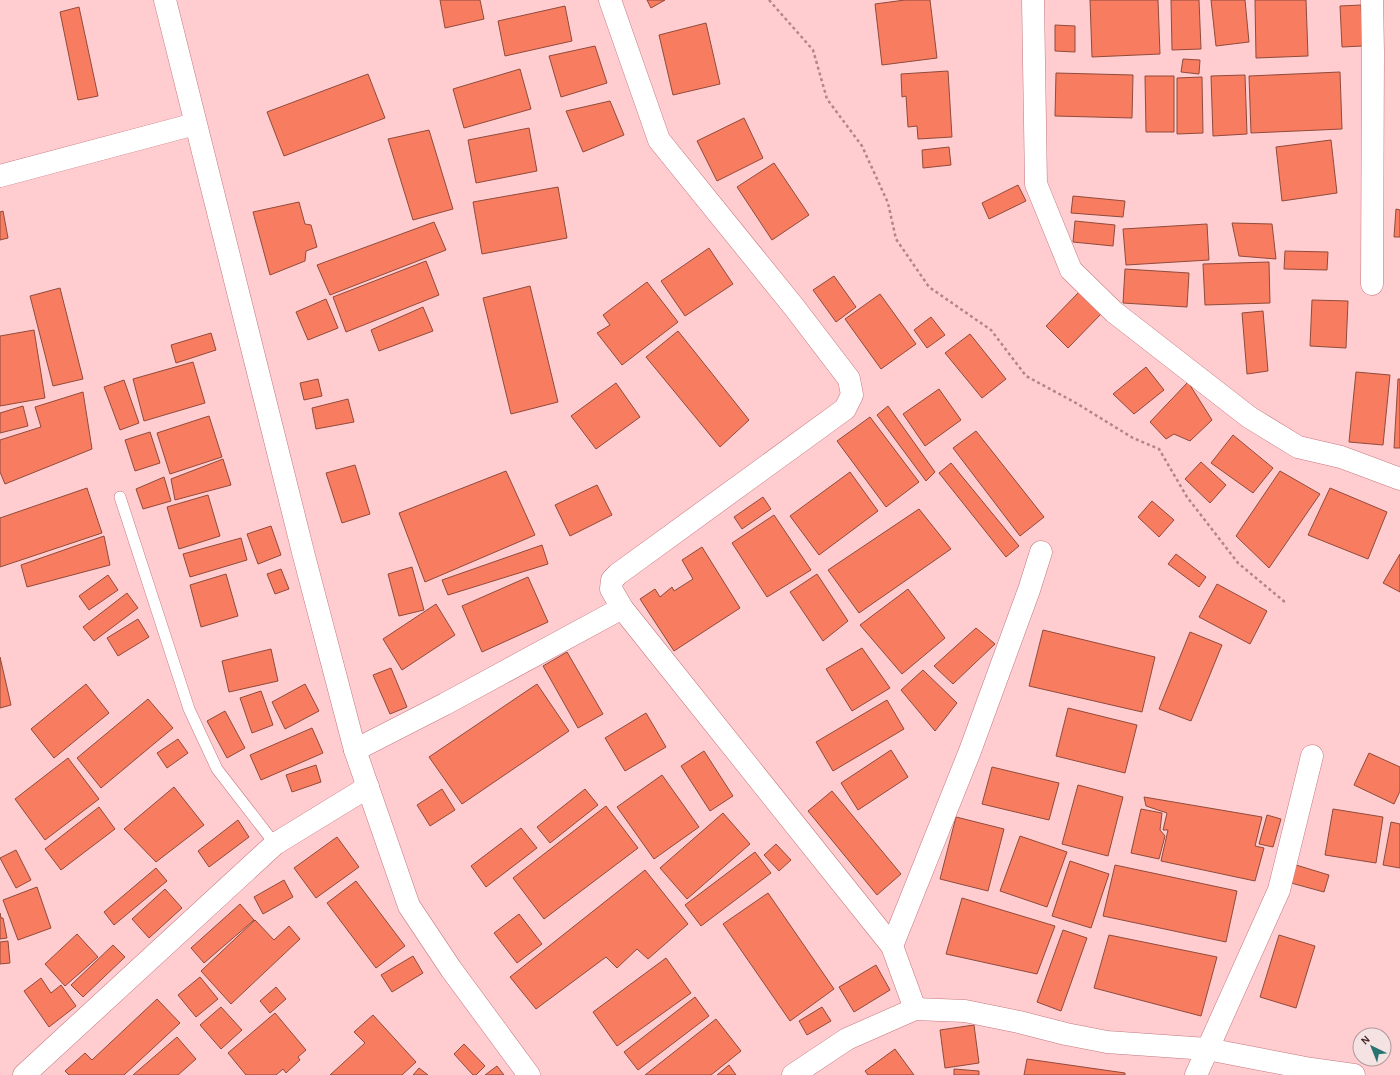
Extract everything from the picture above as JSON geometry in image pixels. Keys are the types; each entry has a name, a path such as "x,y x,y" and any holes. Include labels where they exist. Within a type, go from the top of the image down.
{"street":[{"path":"165,0 302,548 355,750 409,906 451,969 529,1075"},
{"path":"610,0 659,140 794,307 840,367 849,379 852,395 845,409 615,577 612,580 611,589 622,608 892,946 915,1009"},
{"path":"1033,0 1036,184 1071,270 1114,312 1249,416 1298,447 1341,457 1400,479"},
{"path":"1372,0 1372,284"},
{"path":"0,176 195,124"},
{"path":"892,946 970,751 1029,590 1041,552"},
{"path":"355,750 445,704 622,608"},
{"path":"1196,1075 1279,890 1312,756"},
{"path":"24,1075 275,844 368,787"},
{"path":"793,1075 847,1039 915,1009 965,1012 1019,1022 1066,1034 1107,1042 1207,1049 1311,1069 1354,1075"}],"lane":[{"path":"120,497 189,709 218,769 275,844"}],"path":[{"path":"769,0 813,50 827,99 862,146 888,203 896,239 928,287 991,330 1026,376 1076,403 1133,438 1159,449 1187,497 1238,563 1286,604"}],"building":[{"path":"440,0 480,0 484,19 445,28"},
{"path":"647,0 665,0 651,8"},
{"path":"905,0 930,0 937,58 882,65 875,4"},
{"path":"1090,0 1158,0 1160,54 1092,57"},
{"path":"1171,0 1199,0 1201,49 1172,50"},
{"path":"1211,0 1245,0 1249,42 1216,46"},
{"path":"1255,0 1306,0 1308,56 1256,58"},
{"path":"1361,5 1363,46 1342,47 1340,6"},
{"path":"565,6 572,41 505,56 498,21"},
{"path":"79,7 98,96 78,100 60,12"},
{"path":"706,23 720,84 673,95 659,35"},
{"path":"1055,25 1075,26 1075,52 1055,51"},
{"path":"595,46 607,83 561,97 549,56"},
{"path":"1183,59 1200,60 1199,74 1181,72"},
{"path":"520,69 531,109 464,128 453,89"},
{"path":"948,71 952,137 918,139 917,126 908,127 906,96 902,97 901,74"},
{"path":"1340,72 1342,129 1251,133 1249,76"},
{"path":"1056,73 1133,75 1132,118 1055,116"},
{"path":"368,74 385,118 284,156 267,112"},
{"path":"1245,75 1247,134 1213,136 1211,76"},
{"path":"1145,76 1174,76 1174,132 1146,132"},
{"path":"1202,77 1203,133 1177,134 1177,78"},
{"path":"610,101 624,135 583,152 566,111"},
{"path":"744,118 763,158 717,181 697,141"},
{"path":"529,128 537,171 476,183 468,140"},
{"path":"429,130 453,209 413,220 388,139"},
{"path":"1331,140 1337,193 1282,201 1276,147"},
{"path":"949,147 951,165 923,168 922,150"},
{"path":"774,163 809,215 772,240 737,187"},
{"path":"1018,185 1026,201 989,219 982,203"},
{"path":"558,187 567,238 482,254 473,202"},
{"path":"1073,196 1125,201 1123,217 1071,213"},
{"path":"299,202 305,224 311,225 317,247 306,251 305,261 270,275 253,212"},
{"path":"1396,209 1400,210 1400,237 1394,237"},
{"path":"3,211 8,238 0,240 0,212"},
{"path":"1075,221 1115,225 1113,246 1073,242"},
{"path":"434,222 446,250 330,295 317,265"},
{"path":"1232,223 1272,224 1276,259 1239,256"},
{"path":"1207,224 1209,260 1126,265 1123,229"},
{"path":"709,248 733,284 685,316 661,281"},
{"path":"1285,251 1328,252 1327,270 1284,269"},
{"path":"426,261 439,295 346,332 333,297"},
{"path":"1269,262 1270,303 1205,305 1203,264"},
{"path":"1125,269 1189,273 1187,307 1123,303"},
{"path":"834,276 856,307 836,322 813,290"},
{"path":"647,282 678,322 622,365 597,333 610,325 603,315"},
{"path":"530,286 558,402 511,414 483,298"},
{"path":"60,288 83,379 53,386 30,296"},
{"path":"1080,291 1102,313 1068,348 1046,326"},
{"path":"880,294 916,344 881,369 845,319"},
{"path":"326,299 338,328 308,340 296,312"},
{"path":"1312,300 1348,301 1346,348 1310,346"},
{"path":"423,307 433,331 379,351 371,330"},
{"path":"1263,311 1268,371 1247,374 1242,313"},
{"path":"931,317 945,335 927,348 914,330"},
{"path":"34,330 45,398 0,406 0,336"},
{"path":"678,331 749,420 720,447 646,357"},
{"path":"211,333 216,350 176,363 171,345"},
{"path":"970,334 1006,379 982,398 945,353"},
{"path":"193,362 205,403 144,421 133,379"},
{"path":"1146,367 1164,390 1134,414 1113,394"},
{"path":"1356,372 1390,375 1383,445 1349,442"},
{"path":"318,379 322,396 304,400 300,383"},
{"path":"1398,379 1400,379 1400,448 1394,448"},
{"path":"124,380 139,423 120,430 104,387"},
{"path":"1188,382 1212,420 1190,441 1174,434 1166,439 1150,422"},
{"path":"616,383 640,417 596,449 571,416"},
{"path":"939,389 961,420 925,446 903,414"},
{"path":"83,392 92,449 5,484 0,472 0,440 41,427 35,407"},
{"path":"348,399 354,422 316,429 312,408"},
{"path":"23,406 28,426 0,433 0,413"},
{"path":"888,406 935,472 926,481 877,415"},
{"path":"209,416 222,457 170,474 157,433"},
{"path":"870,417 919,482 886,507 837,441"},
{"path":"976,431 1044,517 1020,536 953,448"},
{"path":"150,432 160,463 135,471 125,440"},
{"path":"1233,435 1273,468 1253,493 1211,463"},
{"path":"223,459 231,485 175,500 171,479"},
{"path":"1201,462 1226,485 1210,503 1185,479"},
{"path":"951,463 1019,546 1006,557 939,473"},
{"path":"355,465 370,514 342,523 326,473"},
{"path":"506,471 535,535 425,582 399,513"},
{"path":"1280,471 1320,494 1269,568 1236,536"},
{"path":"850,472 878,511 819,555 790,516"},
{"path":"164,477 171,501 143,509 136,489"},
{"path":"597,485 612,515 570,536 555,505"},
{"path":"87,488 102,533 0,567 0,518"},
{"path":"1330,488 1387,512 1368,559 1308,535"},
{"path":"208,495 220,536 179,549 167,507"},
{"path":"763,497 771,509 742,529 734,517"},
{"path":"1152,501 1174,520 1159,537 1138,517"},
{"path":"919,509 951,549 859,613 828,570"},
{"path":"774,515 811,570 767,597 732,543"},
{"path":"271,526 281,555 258,564 247,534"},
{"path":"104,536 110,565 27,587 21,565"},
{"path":"241,538 247,560 190,577 183,554"},
{"path":"542,545 548,564 448,595 442,580"},
{"path":"702,547 740,608 674,651 640,599 655,589 660,597 672,587 674,591 693,579 682,560"},
{"path":"1176,554 1206,577 1199,587 1168,564"},
{"path":"1400,554 1400,592 1383,583"},
{"path":"412,567 424,610 399,616 388,574"},
{"path":"281,569 289,589 275,594 267,574"},
{"path":"226,574 238,616 201,627 190,585"},
{"path":"817,574 848,621 823,641 790,592"},
{"path":"108,575 118,590 89,610 79,596"},
{"path":"528,577 548,622 482,652 462,606"},
{"path":"1217,584 1267,611 1250,644 1199,617"},
{"path":"908,589 945,638 902,674 860,625"},
{"path":"127,593 138,608 94,641 83,627"},
{"path":"436,604 455,635 402,670 383,639"},
{"path":"138,619 149,637 118,656 107,638"},
{"path":"976,628 995,644 953,684 934,666"},
{"path":"1043,630 1155,657 1142,712 1029,686"},
{"path":"1190,632 1222,645 1191,721 1159,709"},
{"path":"862,648 890,688 852,711 826,669"},
{"path":"271,649 278,681 229,692 222,661"},
{"path":"567,652 603,714 578,728 543,666"},
{"path":"0,657 11,705 0,708"},
{"path":"391,668 407,707 390,714 373,675"},
{"path":"923,670 957,703 935,731 901,690"},
{"path":"86,684 109,713 54,758 31,729"},
{"path":"305,684 319,711 285,729 272,702"},
{"path":"537,684 569,731 462,804 429,757"},
{"path":"261,691 273,725 252,733 240,698"},
{"path":"148,699 173,728 101,788 77,758"},
{"path":"887,700 904,729 833,771 816,742"},
{"path":"1068,708 1137,725 1125,773 1056,756"},
{"path":"225,711 245,748 227,758 207,721"},
{"path":"646,713 666,747 625,771 605,738"},
{"path":"312,728 323,753 261,780 250,755"},
{"path":"178,739 188,753 167,768 157,753"},
{"path":"891,750 908,777 858,810 841,783"},
{"path":"704,751 733,796 710,811 681,766"},
{"path":"1369,753 1400,767 1400,791 1394,804 1354,785"},
{"path":"68,758 99,799 45,840 15,799"},
{"path":"316,765 321,782 292,792 286,775"},
{"path":"992,767 1059,783 1049,820 982,804"},
{"path":"662,775 699,827 654,859 617,807"},
{"path":"1078,785 1123,797 1108,856 1062,844"},
{"path":"174,787 204,825 156,862 124,829"},
{"path":"442,789 455,810 430,826 417,805"},
{"path":"585,789 598,805 550,843 537,827"},
{"path":"832,791 901,874 877,895 808,811"},
{"path":"1144,797 1262,817 1255,846 1264,848 1255,881 1161,861 1168,830 1163,830 1167,813 1146,806"},
{"path":"606,806 638,848 544,919 513,878"},
{"path":"99,807 115,829 61,870 45,849"},
{"path":"1141,809 1162,813 1160,830 1165,836 1159,859 1131,853"},
{"path":"1333,809 1383,817 1376,863 1325,855"},
{"path":"723,813 750,844 687,899 660,868"},
{"path":"1267,815 1281,819 1273,847 1259,844"},
{"path":"956,817 1004,829 988,891 940,879"},
{"path":"238,820 249,837 209,867 198,851"},
{"path":"1391,822 1400,824 1400,868 1383,865"},
{"path":"521,828 537,848 486,887 471,866"},
{"path":"1020,836 1067,852 1047,907 1000,891"},
{"path":"337,837 359,867 316,898 294,868"},
{"path":"776,844 791,860 779,871 764,855"},
{"path":"16,850 31,880 16,888 0,858"},
{"path":"755,852 771,873 701,926 685,905"},
{"path":"1070,861 1109,874 1091,928 1052,916"},
{"path":"1115,865 1237,891 1226,942 1103,916"},
{"path":"1296,865 1329,875 1324,892 1291,883"},
{"path":"156,868 167,881 114,925 104,912"},
{"path":"645,870 688,924 648,959 637,949 617,968 606,957 536,1009 510,977"},
{"path":"284,880 293,897 263,914 254,897"},
{"path":"356,881 405,946 376,968 327,903"},
{"path":"37,887 51,928 18,940 3,900"},
{"path":"165,889 182,908 149,938 132,919"},
{"path":"768,893 834,989 790,1021 723,924"},
{"path":"962,898 1055,926 1037,974 946,954"},
{"path":"240,904 254,920 204,963 191,948"},
{"path":"0,913 1,918 3,918 7,938 0,939"},
{"path":"519,914 542,944 517,963 494,933"},
{"path":"255,920 274,940 289,926 300,939 231,1004 201,971"},
{"path":"1063,930 1087,938 1061,1011 1037,1002"},
{"path":"77,934 98,957 65,986 45,964"},
{"path":"1109,935 1217,957 1201,1016 1094,988"},
{"path":"1279,935 1315,946 1296,1008 1260,997"},
{"path":"8,941 10,963 0,964 0,942"},
{"path":"113,945 125,957 83,997 71,985"},
{"path":"413,956 423,973 392,992 381,975"},
{"path":"666,958 691,993 617,1046 593,1012"},
{"path":"876,965 890,990 854,1012 839,987"},
{"path":"200,977 218,999 196,1017 178,995"},
{"path":"41,978 51,993 61,985 76,1006 49,1027 24,991"},
{"path":"276,987 286,999 270,1013 260,1001"},
{"path":"695,997 709,1016 638,1070 624,1052"},
{"path":"157,999 180,1023 124,1075 69,1075 65,1071 85,1053 92,1060"},
{"path":"221,1007 242,1030 221,1049 200,1025"},
{"path":"822,1007 831,1021 807,1035 799,1021"},
{"path":"275,1013 306,1050 298,1057 300,1060 286,1073 283,1069 276,1075 246,1075 228,1053"},
{"path":"373,1015 416,1062 402,1075 330,1075 365,1043 354,1032"},
{"path":"716,1019 741,1051 711,1075 645,1075"},
{"path":"974,1025 979,1063 945,1068 940,1030"},
{"path":"177,1037 196,1059 178,1075 133,1075"},
{"path":"464,1044 485,1066 476,1075 473,1075 454,1054"},
{"path":"895,1049 914,1075 868,1075 865,1071"},
{"path":"1027,1059 1125,1073 1125,1075 1024,1075"},
{"path":"729,1065 736,1075 717,1075"},
{"path":"497,1066 504,1075 485,1075"},
{"path":"419,1068 428,1075 413,1075"},
{"path":"954,1069 979,1071 979,1075 954,1075"}]}
